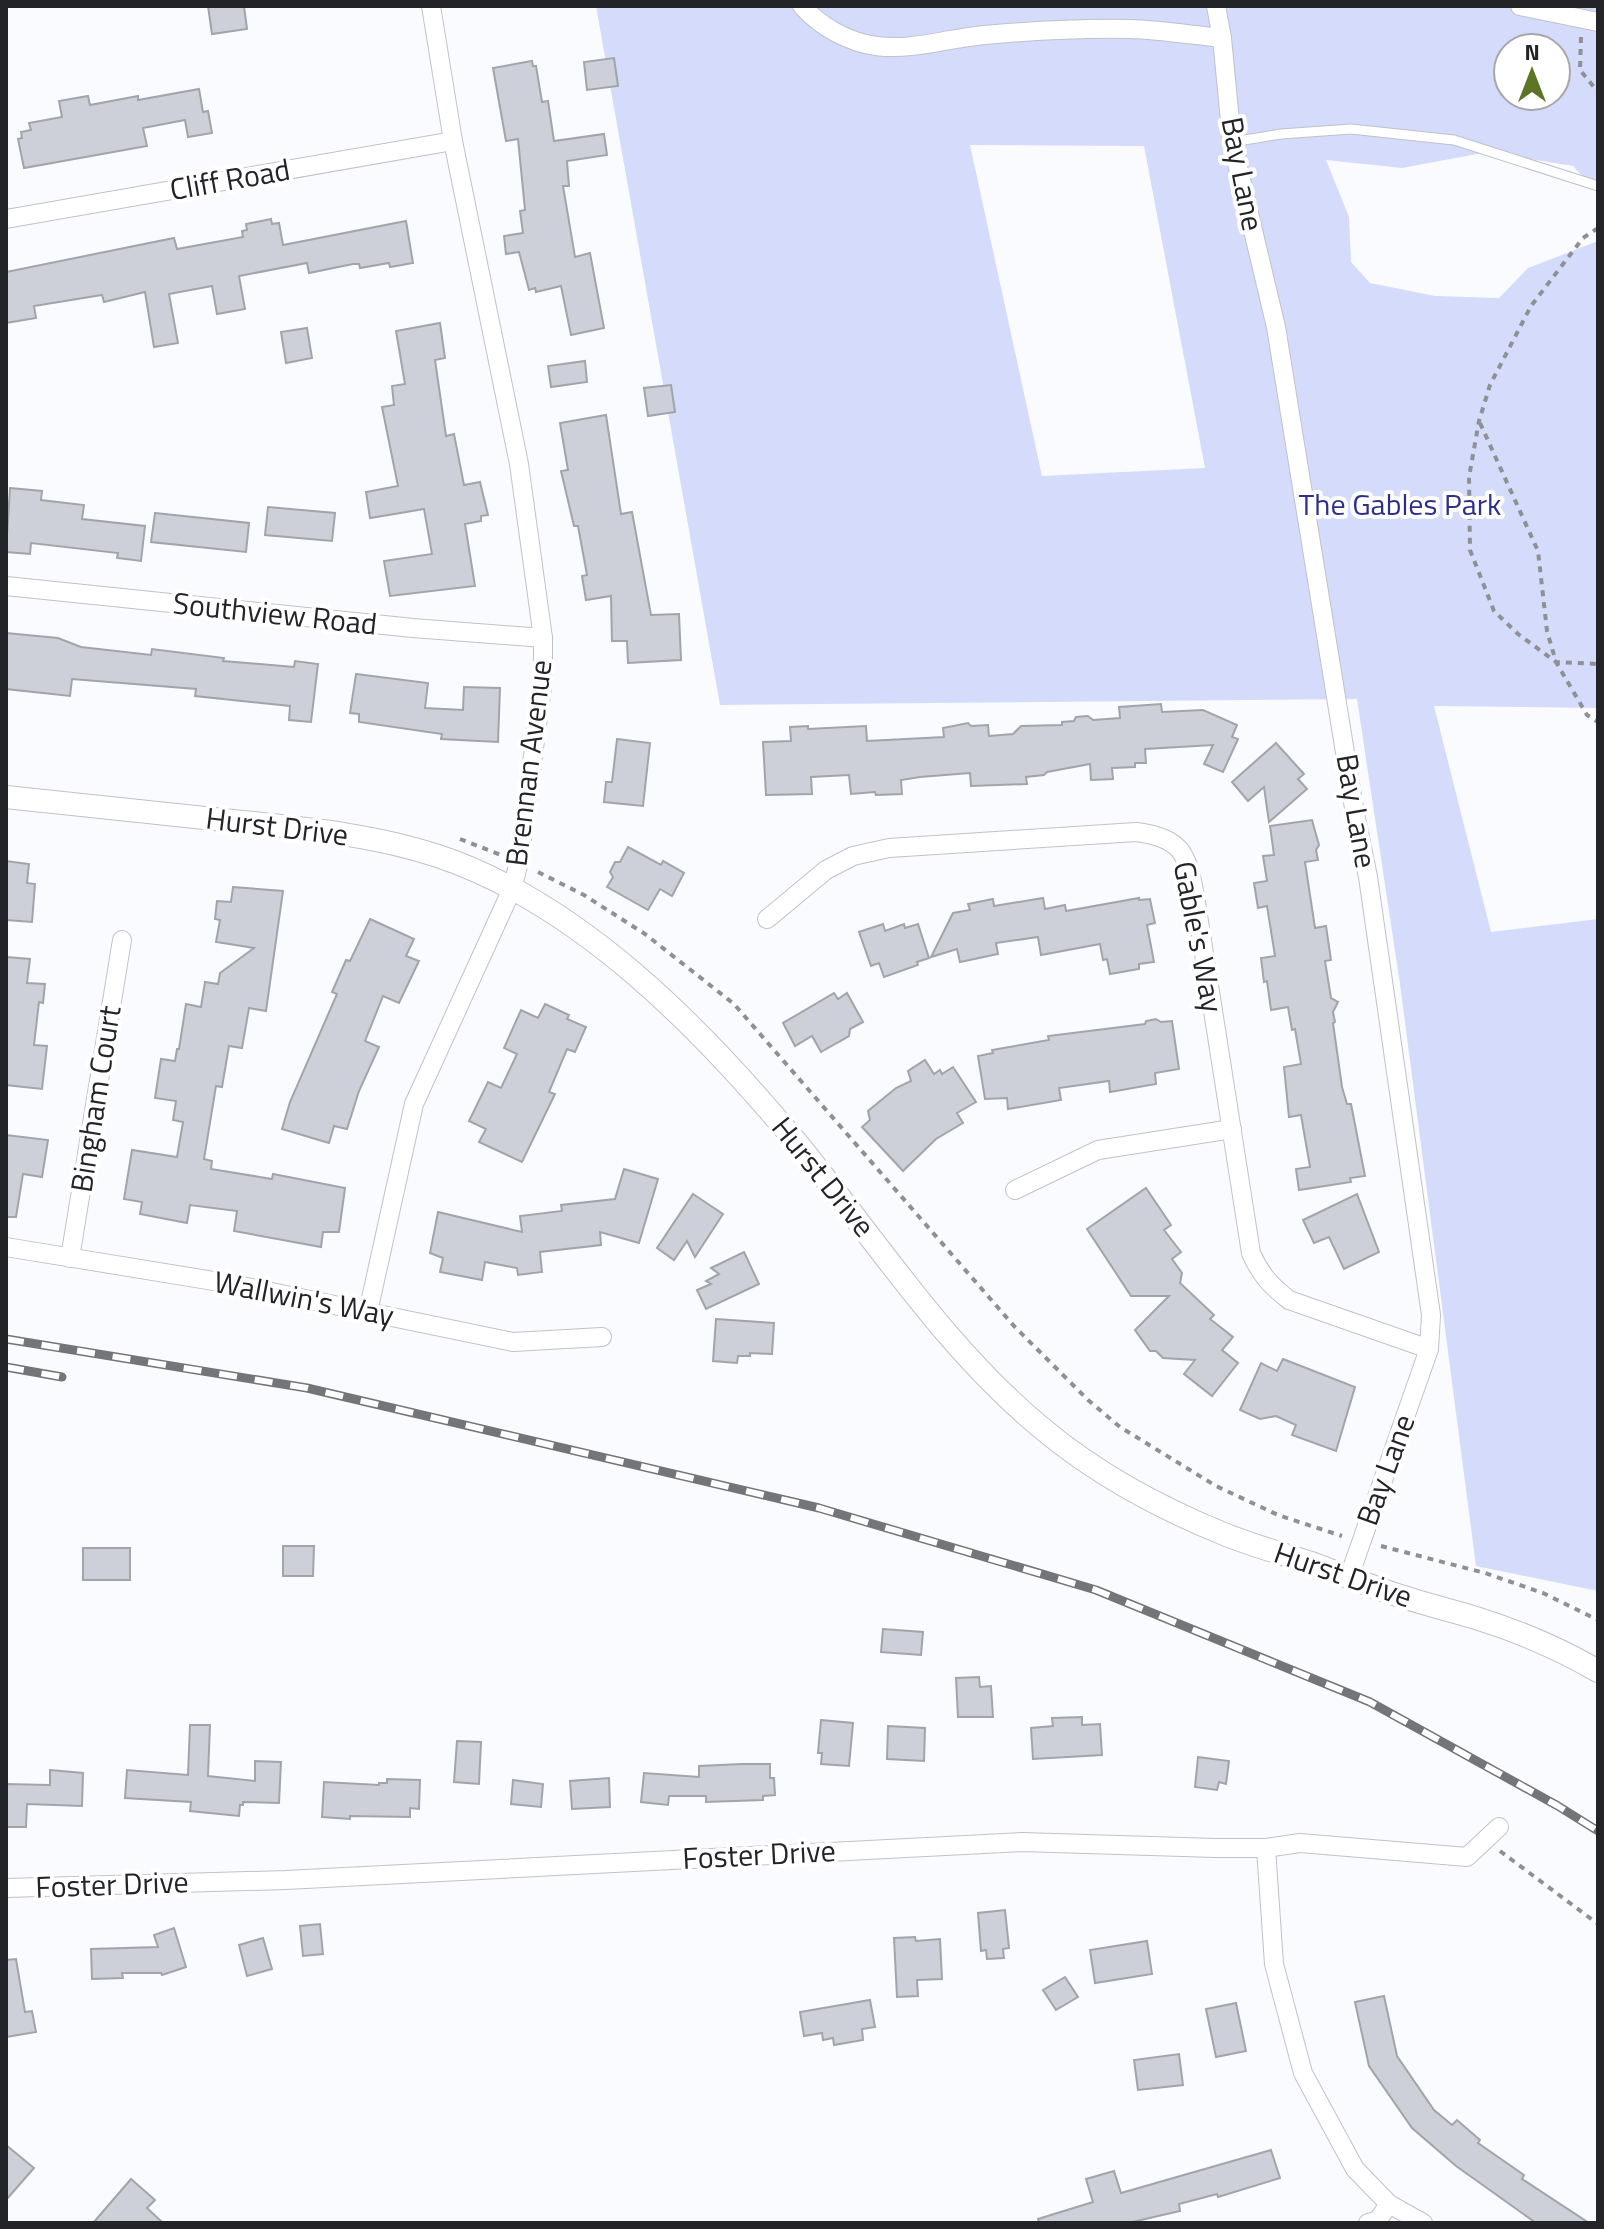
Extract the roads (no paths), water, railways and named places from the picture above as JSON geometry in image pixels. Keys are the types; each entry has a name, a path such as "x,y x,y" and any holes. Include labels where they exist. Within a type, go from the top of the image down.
{"street":[{"name":"Brennan Avenue","path":"368,1312 414,1104 512,889 519,862 543,680 543,638 519,464 453,141 431,6"},
{"path":"802,6 836,33 882,46 903,47 985,35 1131,29 1222,38"},
{"name":"Bay Lane","path":"1216,6 1232,142 1276,327 1354,808 1368,877 1431,1315 1429,1349 1349,1577"},
{"path":"1520,6 1590,20"},
{"name":"Cliff Road","path":"6,219 453,141"},
{"name":"Southview Road","path":"6,586 413,628 543,638"},
{"name":"Hurst Drive","path":"6,797 293,827 362,838 437,856 512,889 599,945 663,999 717,1051 803,1150 899,1274 974,1363 1044,1431 1101,1471 1227,1536 1395,1595 1482,1619 1566,1653 1598,1671"},
{"name":"Gable's Way","path":"767,919 826,870 853,856 889,848 1136,832 1160,835 1181,848 1189,865 1251,1253 1270,1286 1289,1300 1429,1349"},
{"name":"Bingham Court","path":"70,1258 122,940"},
{"path":"1015,1190 1098,1150 1232,1129"},
{"name":"Wallwin's Way","path":"6,1247 232,1284 513,1342 602,1337"},
{"name":"Foster Drive","path":"6,1888 286,1880 1022,1842 1266,1848 1300,1843 1467,1857 1499,1827"},
{"path":"1266,1848 1274,1964 1303,2073 1355,2169 1389,2204 1423,2223"},
{"path":"1368,2223 1378,2220 1389,2204"}],"lane":[{"path":"1232,142 1281,134 1351,129 1454,140 1598,186"}],"railway":[{"path":"6,1339 307,1388 819,1508 1096,1590 1370,1702 1598,1831"},
{"path":"6,1367 62,1377"}],"park label":[{"name":"The Gables Park","path":"1400,505"}]}
